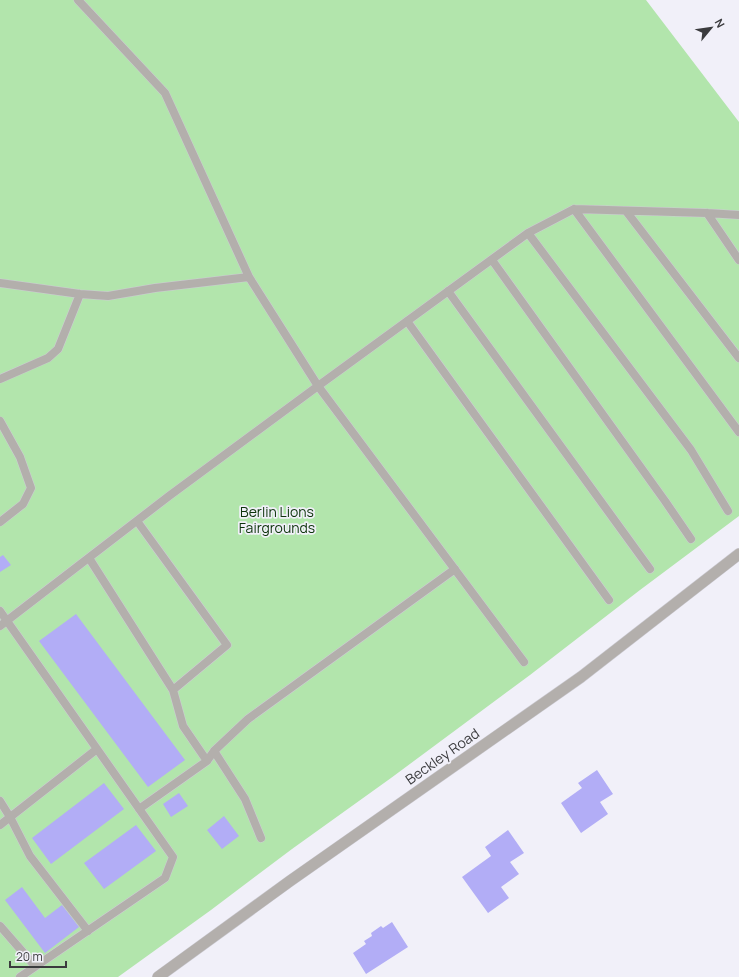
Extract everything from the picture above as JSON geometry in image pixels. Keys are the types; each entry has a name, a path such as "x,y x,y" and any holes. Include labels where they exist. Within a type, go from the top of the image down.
{"street":[{"name":"Beckley Road","path":"158,977 290,881 580,677 739,554"}],"lane":[{"path":"78,0 165,94 249,277 318,386 524,662"},
{"path":"574,209 739,432"},
{"path":"0,626 318,386 528,233 574,209 707,213 739,216"},
{"path":"626,210 739,358"},
{"path":"707,213 739,260"},
{"path":"528,233 691,450 728,511"},
{"path":"492,260 691,539"},
{"path":"0,283 80,294 108,296 155,288 249,277"},
{"path":"448,291 650,569"},
{"path":"0,379 48,358 58,349 80,294"},
{"path":"407,321 609,600"},
{"path":"0,421 20,457 31,488 23,504 0,522"},
{"path":"136,522 227,645 173,690"},
{"path":"89,558 173,690 183,726 207,761"},
{"path":"139,808 207,761 214,751 248,719 455,569"},
{"path":"0,611 173,857 165,878 20,977"},
{"path":"0,825 97,749"},
{"path":"214,751 245,799 261,838"},
{"path":"0,801 30,856 88,931"},
{"path":"0,926 35,966"}],"green space":[{"name":"Berlin Lions Fairgrounds","path":"0,0 646,0 739,122 739,516 530,675 118,977 0,977"}],"building":[{"path":"3,555 11,565 0,572 0,557"},
{"path":"76,614 185,760 148,787 39,641"},
{"path":"597,770 613,794 600,802 608,814 581,833 561,803 582,788 578,783"},
{"path":"104,783 124,809 51,864 32,838"},
{"path":"179,793 188,806 171,817 163,804"},
{"path":"224,816 239,836 222,849 207,830"},
{"path":"136,825 156,851 104,889 84,863"},
{"path":"508,830 524,853 510,862 519,874 501,887 509,898 488,913 462,877 491,856 485,847"},
{"path":"22,887 45,918 62,905 79,927 45,953 5,900"},
{"path":"392,922 408,947 366,974 353,953 366,944 364,941 372,936 371,933 381,926 383,928"}]}
